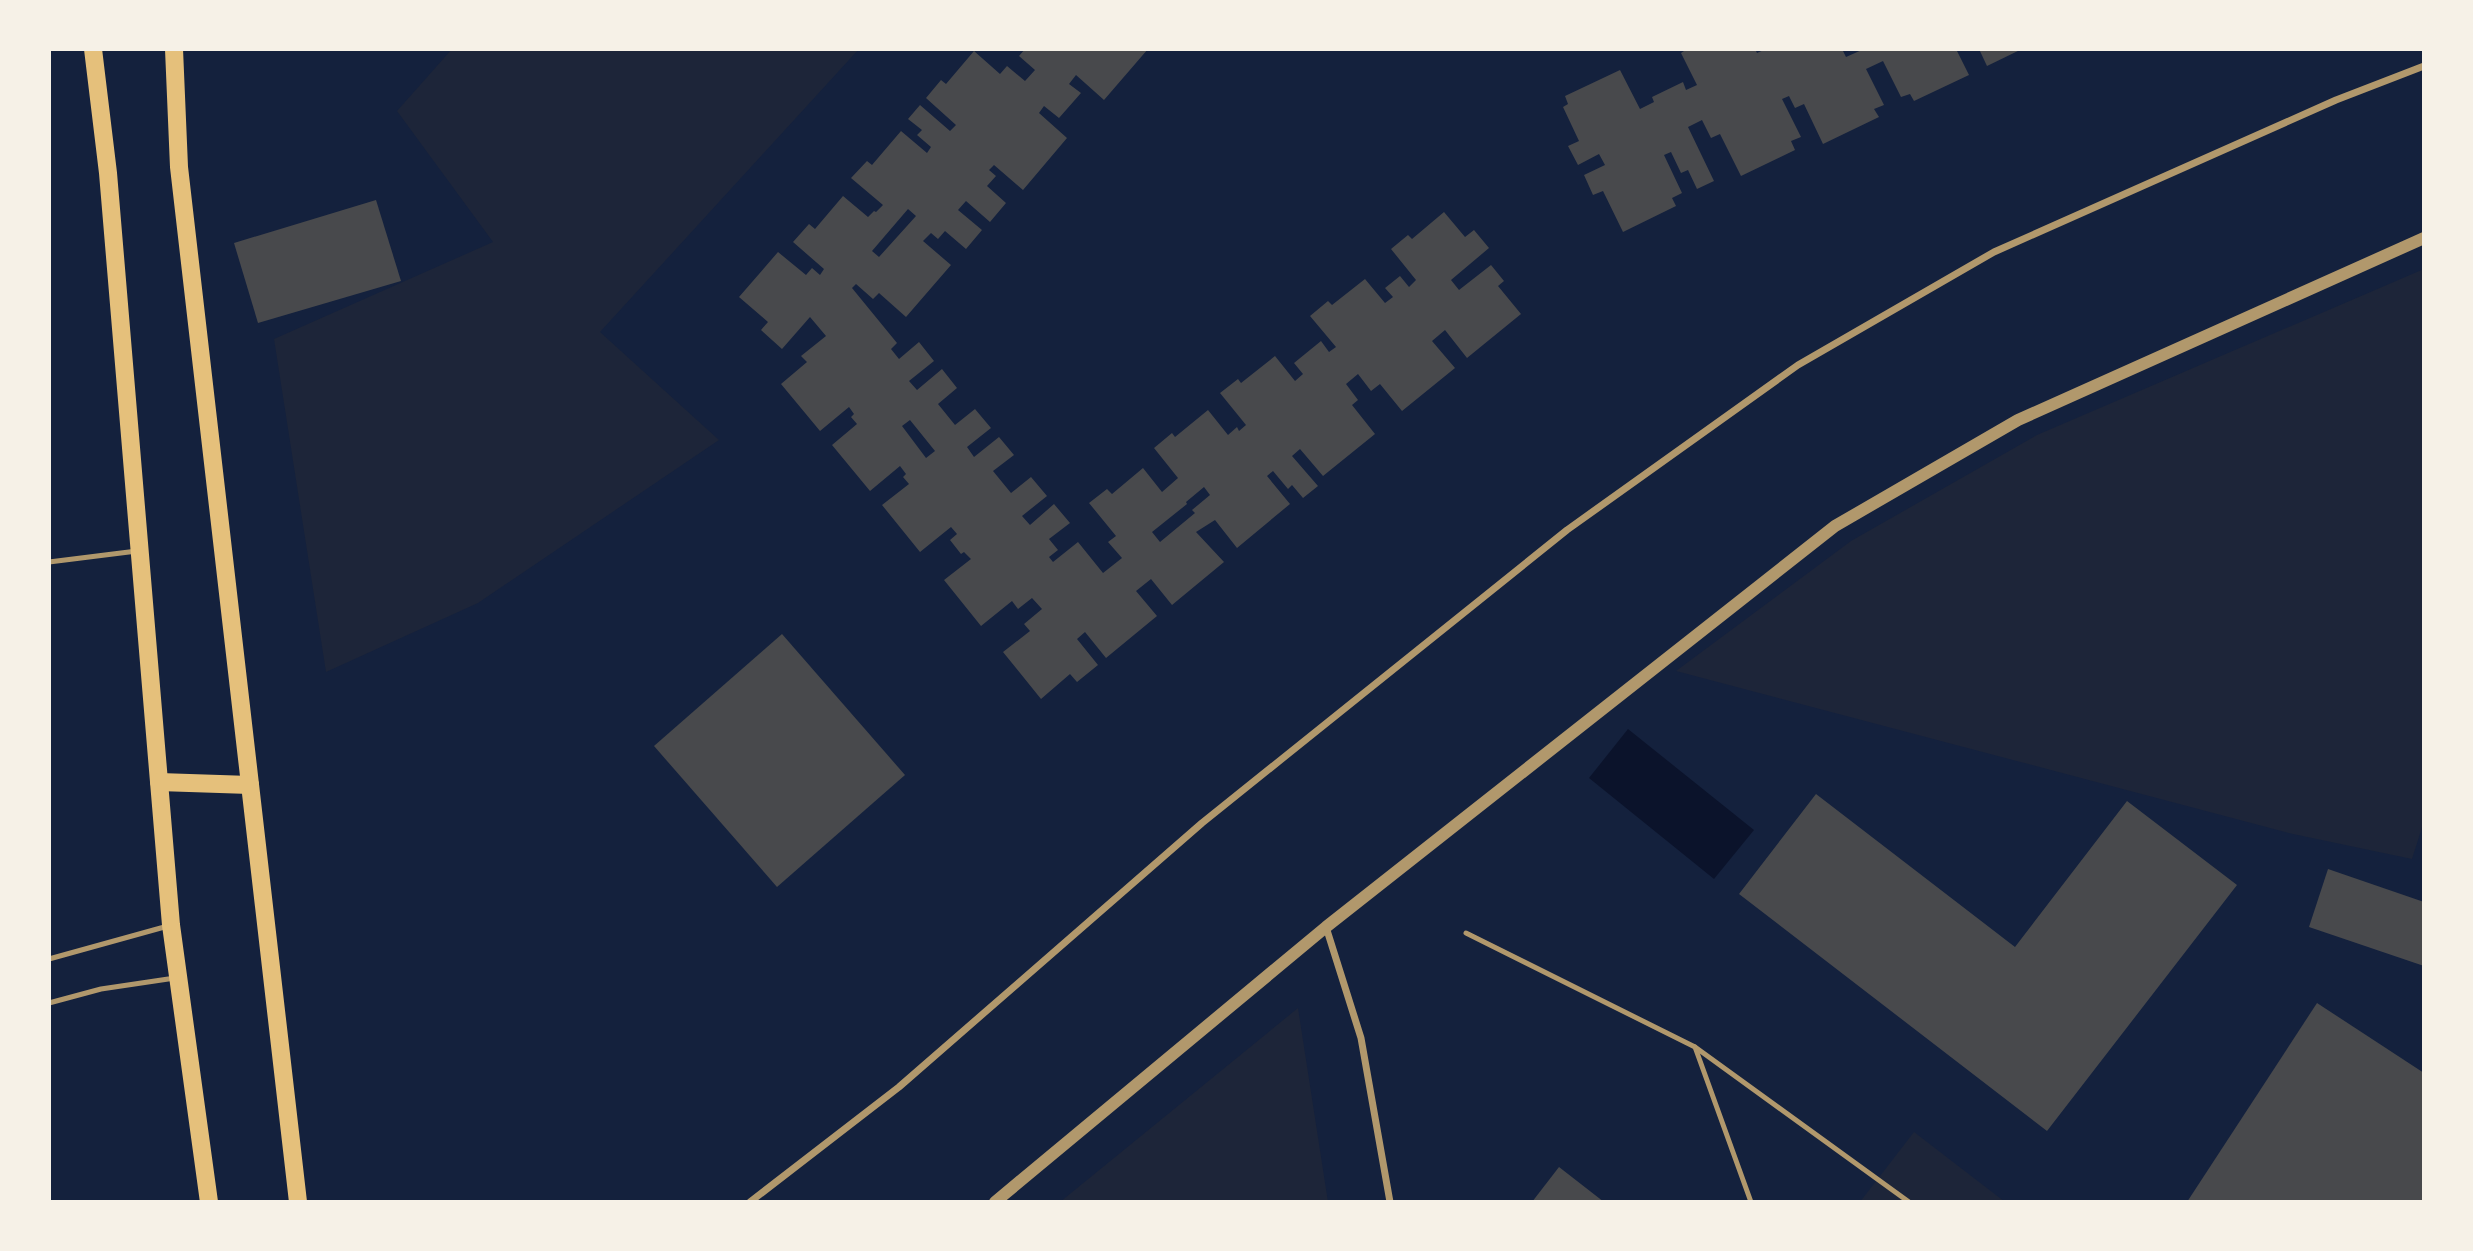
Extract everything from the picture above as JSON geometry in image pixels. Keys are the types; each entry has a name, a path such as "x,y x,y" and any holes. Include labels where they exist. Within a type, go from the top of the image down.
{"main road":[{"path":"93,49 108,173 171,925 209,1202"},
{"path":"174,49 179,167 298,1202"},
{"path":"159,782 250,785"}],"street":[{"path":"750,1202 899,1087 1202,823 1557,538 1798,365 1994,251 2336,100 2424,66"},
{"path":"995,1202 1326,927 1835,526 2018,420 2424,238"},
{"path":"1326,927 1361,1038 1390,1202"}],"lane":[{"path":"49,562 140,551"},
{"path":"49,959 171,925"},
{"path":"1466,933 1695,1047 1909,1202"},
{"path":"49,1003 101,989 178,977"},
{"path":"1695,1047 1751,1202"}],"shaded area":[{"path":"452,49 859,49 600,332 719,440 478,603 326,672 274,339 493,242 397,111"},
{"path":"2424,269 2424,821 2412,859 2293,834 1676,671 1851,541 2037,435"},
{"path":"1628,729 1754,830 1714,879 1589,778"},
{"path":"1298,1008 1328,1202 1060,1202"},
{"path":"1914,1132 2005,1202 1860,1202"}],"building":[{"path":"1025,49 1148,49 1104,100 1076,75 1069,84 1081,93 1059,118 1044,106 1039,113 1067,138 1023,190 994,165 989,170 996,176 987,186 1006,203 990,222 966,201 958,210 982,230 966,249 945,231 938,239 931,233 923,241 951,265 906,317 879,293 873,299 856,284 852,288 897,343 891,349 899,359 919,342 934,361 909,381 917,390 942,369 957,388 938,404 955,425 975,409 991,428 967,447 974,457 999,437 1014,455 993,471 1011,493 1031,477 1047,496 1022,516 1030,525 1054,504 1070,523 1049,539 1058,550 1049,557 1053,562 1078,542 1103,573 1122,558 1108,542 1116,536 1089,503 1107,489 1112,494 1143,468 1162,492 1178,478 1154,448 1172,433 1175,437 1208,410 1228,435 1237,427 1239,431 1246,425 1220,393 1238,379 1241,383 1275,356 1295,381 1303,374 1294,363 1321,341 1329,352 1336,347 1310,316 1328,301 1332,305 1365,279 1385,303 1393,297 1385,288 1400,276 1409,287 1416,280 1391,249 1408,235 1412,239 1444,212 1465,237 1474,230 1489,248 1451,280 1459,290 1491,265 1504,281 1498,286 1521,314 1467,358 1445,330 1432,341 1455,368 1402,411 1380,384 1371,391 1358,374 1346,384 1358,400 1352,405 1375,434 1323,476 1300,449 1292,456 1318,486 1303,498 1292,485 1288,489 1273,471 1267,476 1290,504 1237,548 1215,520 1196,532 1224,562 1172,605 1151,579 1136,591 1157,616 1106,658 1085,632 1077,639 1098,665 1077,682 1070,674 1041,699 1003,652 1030,631 1024,624 1042,609 1032,598 1018,609 1012,601 981,626 944,580 971,559 964,552 961,554 950,540 957,534 951,527 920,552 882,505 909,484 903,477 906,474 900,466 870,491 832,445 857,424 851,417 854,414 849,407 820,431 781,384 807,362 801,356 826,336 810,317 782,349 761,330 768,322 739,297 778,252 806,275 812,268 820,275 824,269 793,242 809,224 815,229 843,196 868,217 876,212 883,205 851,178 867,161 872,165 901,131 927,153 931,147 917,135 922,130 908,119 920,105 950,131 956,125 926,98 941,80 946,84 974,51 1000,74 1007,66 1025,81 1035,70 1019,56","holes":["908,209 916,216 879,257 872,251","910,420 935,451 926,458 902,426","1204,487 1210,495 1192,510 1195,513 1160,542 1152,532 1187,504 1186,502"]},
{"path":"1687,49 1755,49 1757,53 1766,49 1842,49 1846,57 1864,49 1956,49 1969,75 1914,101 1910,94 1901,97 1883,61 1866,69 1884,105 1874,109 1879,117 1823,144 1804,104 1795,108 1789,96 1782,99 1801,137 1791,141 1795,150 1741,176 1720,134 1711,138 1702,120 1688,127 1714,181 1697,189 1688,170 1681,173 1671,152 1664,155 1682,193 1672,198 1676,206 1623,232 1603,191 1593,195 1584,175 1605,165 1599,154 1578,165 1568,146 1579,141 1563,107 1568,104 1565,96 1620,70 1640,109 1654,102 1652,97 1683,82 1686,90 1697,85 1681,53"},
{"path":"1979,49 2022,49 1987,66"},
{"path":"376,200 401,281 258,323 234,243"},
{"path":"782,634 905,775 777,887 654,746"},
{"path":"1816,794 2015,947 2127,801 2237,885 2047,1131 1739,894"},
{"path":"2328,869 2424,902 2424,966 2309,927"},
{"path":"2317,1003 2424,1073 2424,1202 2187,1202"},
{"path":"1559,1167 1604,1202 1532,1202"}]}
